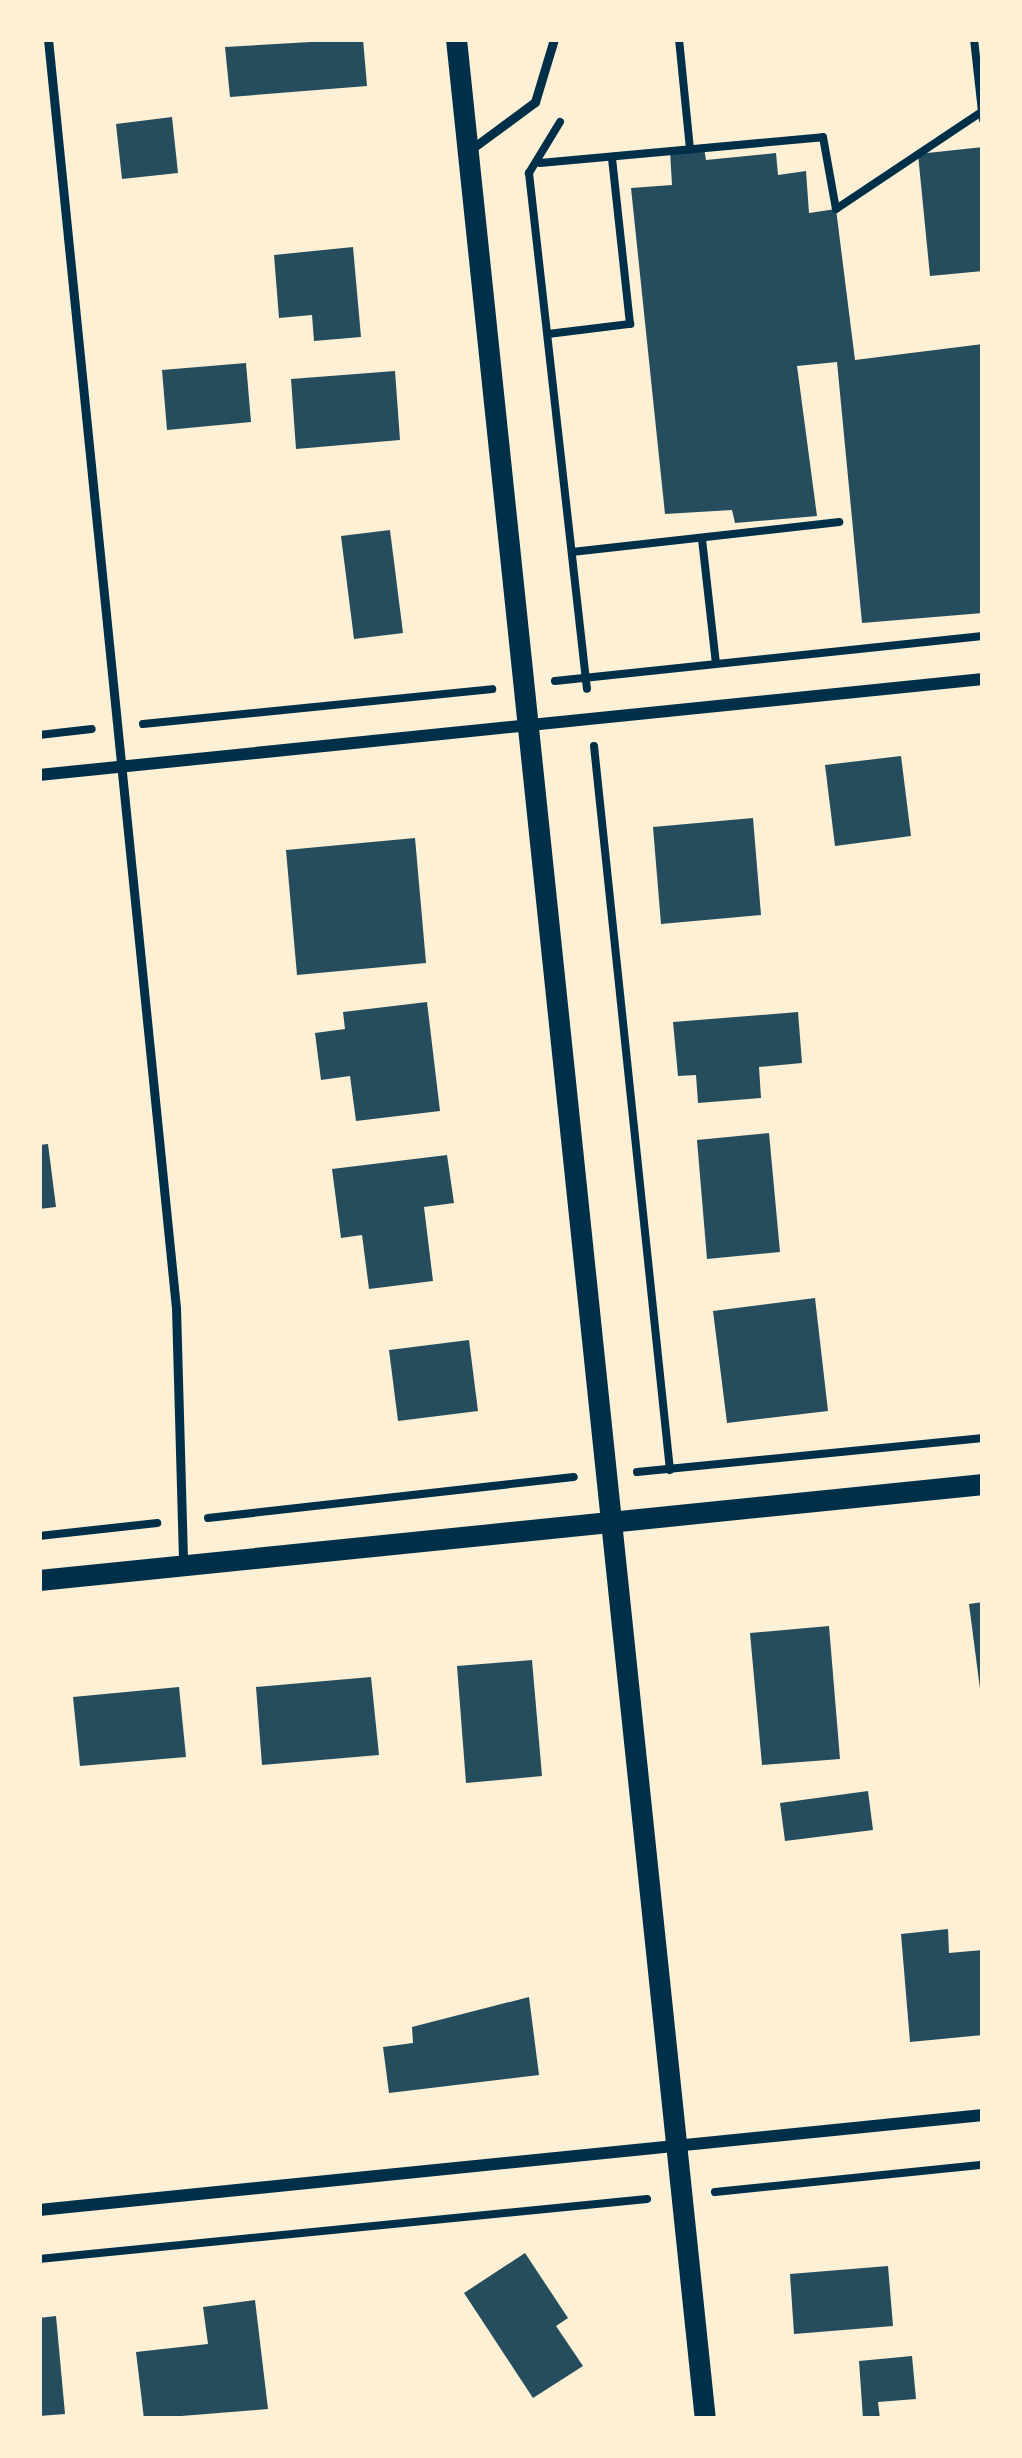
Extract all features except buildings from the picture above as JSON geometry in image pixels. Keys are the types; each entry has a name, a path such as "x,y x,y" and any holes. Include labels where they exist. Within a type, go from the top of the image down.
{"street":[{"path":"456,39 705,2419"},
{"path":"39,775 983,679"},
{"path":"39,1580 983,1484"},
{"path":"39,2210 983,2115"}],"lane":[{"path":"48,39 128,766 176,1308 179,1521 184,1565"},
{"path":"466,153 536,102 554,39"}],"path":[{"path":"679,39 690,149"},
{"path":"539,164 823,137 836,209 983,114 974,39"},
{"path":"547,334 630,324 612,158"},
{"path":"572,552 839,522"},
{"path":"703,538 716,663"},
{"path":"39,735 983,636"},
{"path":"39,1536 983,1438"},
{"path":"39,2259 983,2165"}]}
